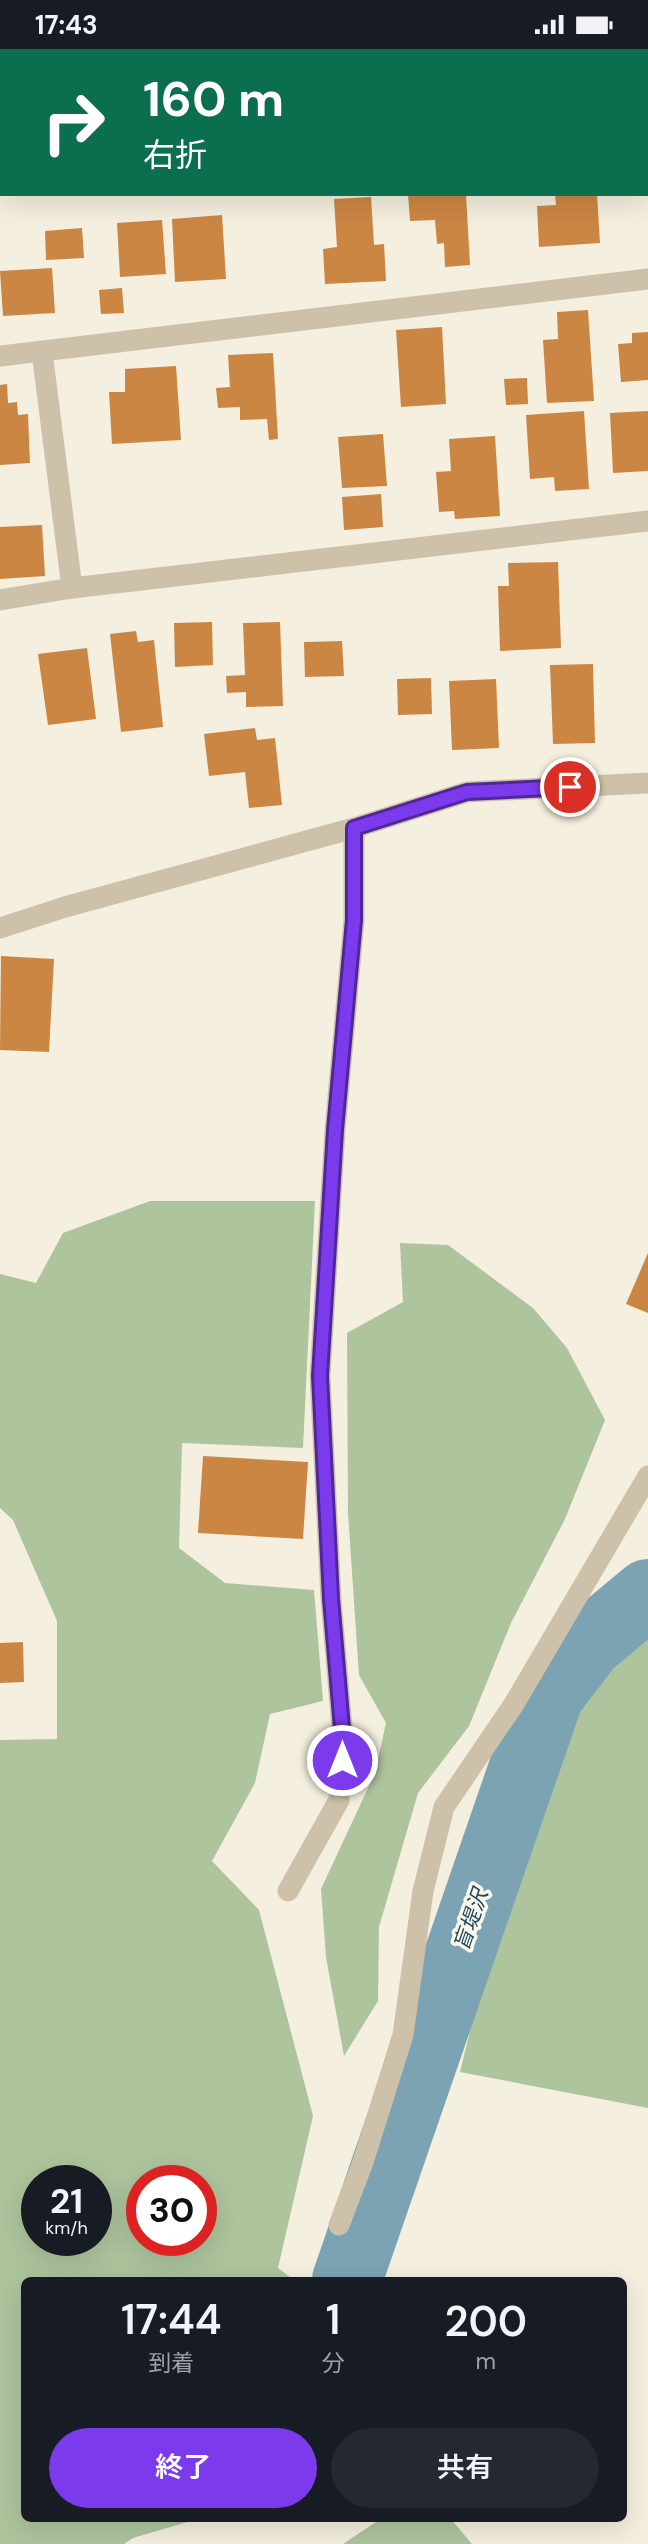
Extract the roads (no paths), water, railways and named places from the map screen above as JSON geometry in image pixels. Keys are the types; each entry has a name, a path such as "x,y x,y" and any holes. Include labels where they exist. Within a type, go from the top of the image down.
{"street":[{"path":"0,356 648,279"},
{"path":"42,352 72,588"},
{"path":"0,600 72,588 648,521"},
{"path":"0,928 65,907 354,828 467,792 648,783"},
{"path":"288,1891 339,1800 342,1764 343,1740 331,1599 320,1376 335,1130 354,920 354,828"},
{"path":"339,2225 363,2162 403,2035 423,1891 444,1807 514,1704 648,1476"}],"waterway":[{"name":"盲堤沢","path":"348,2277 549,1695 588,1644 648,1594"}]}
